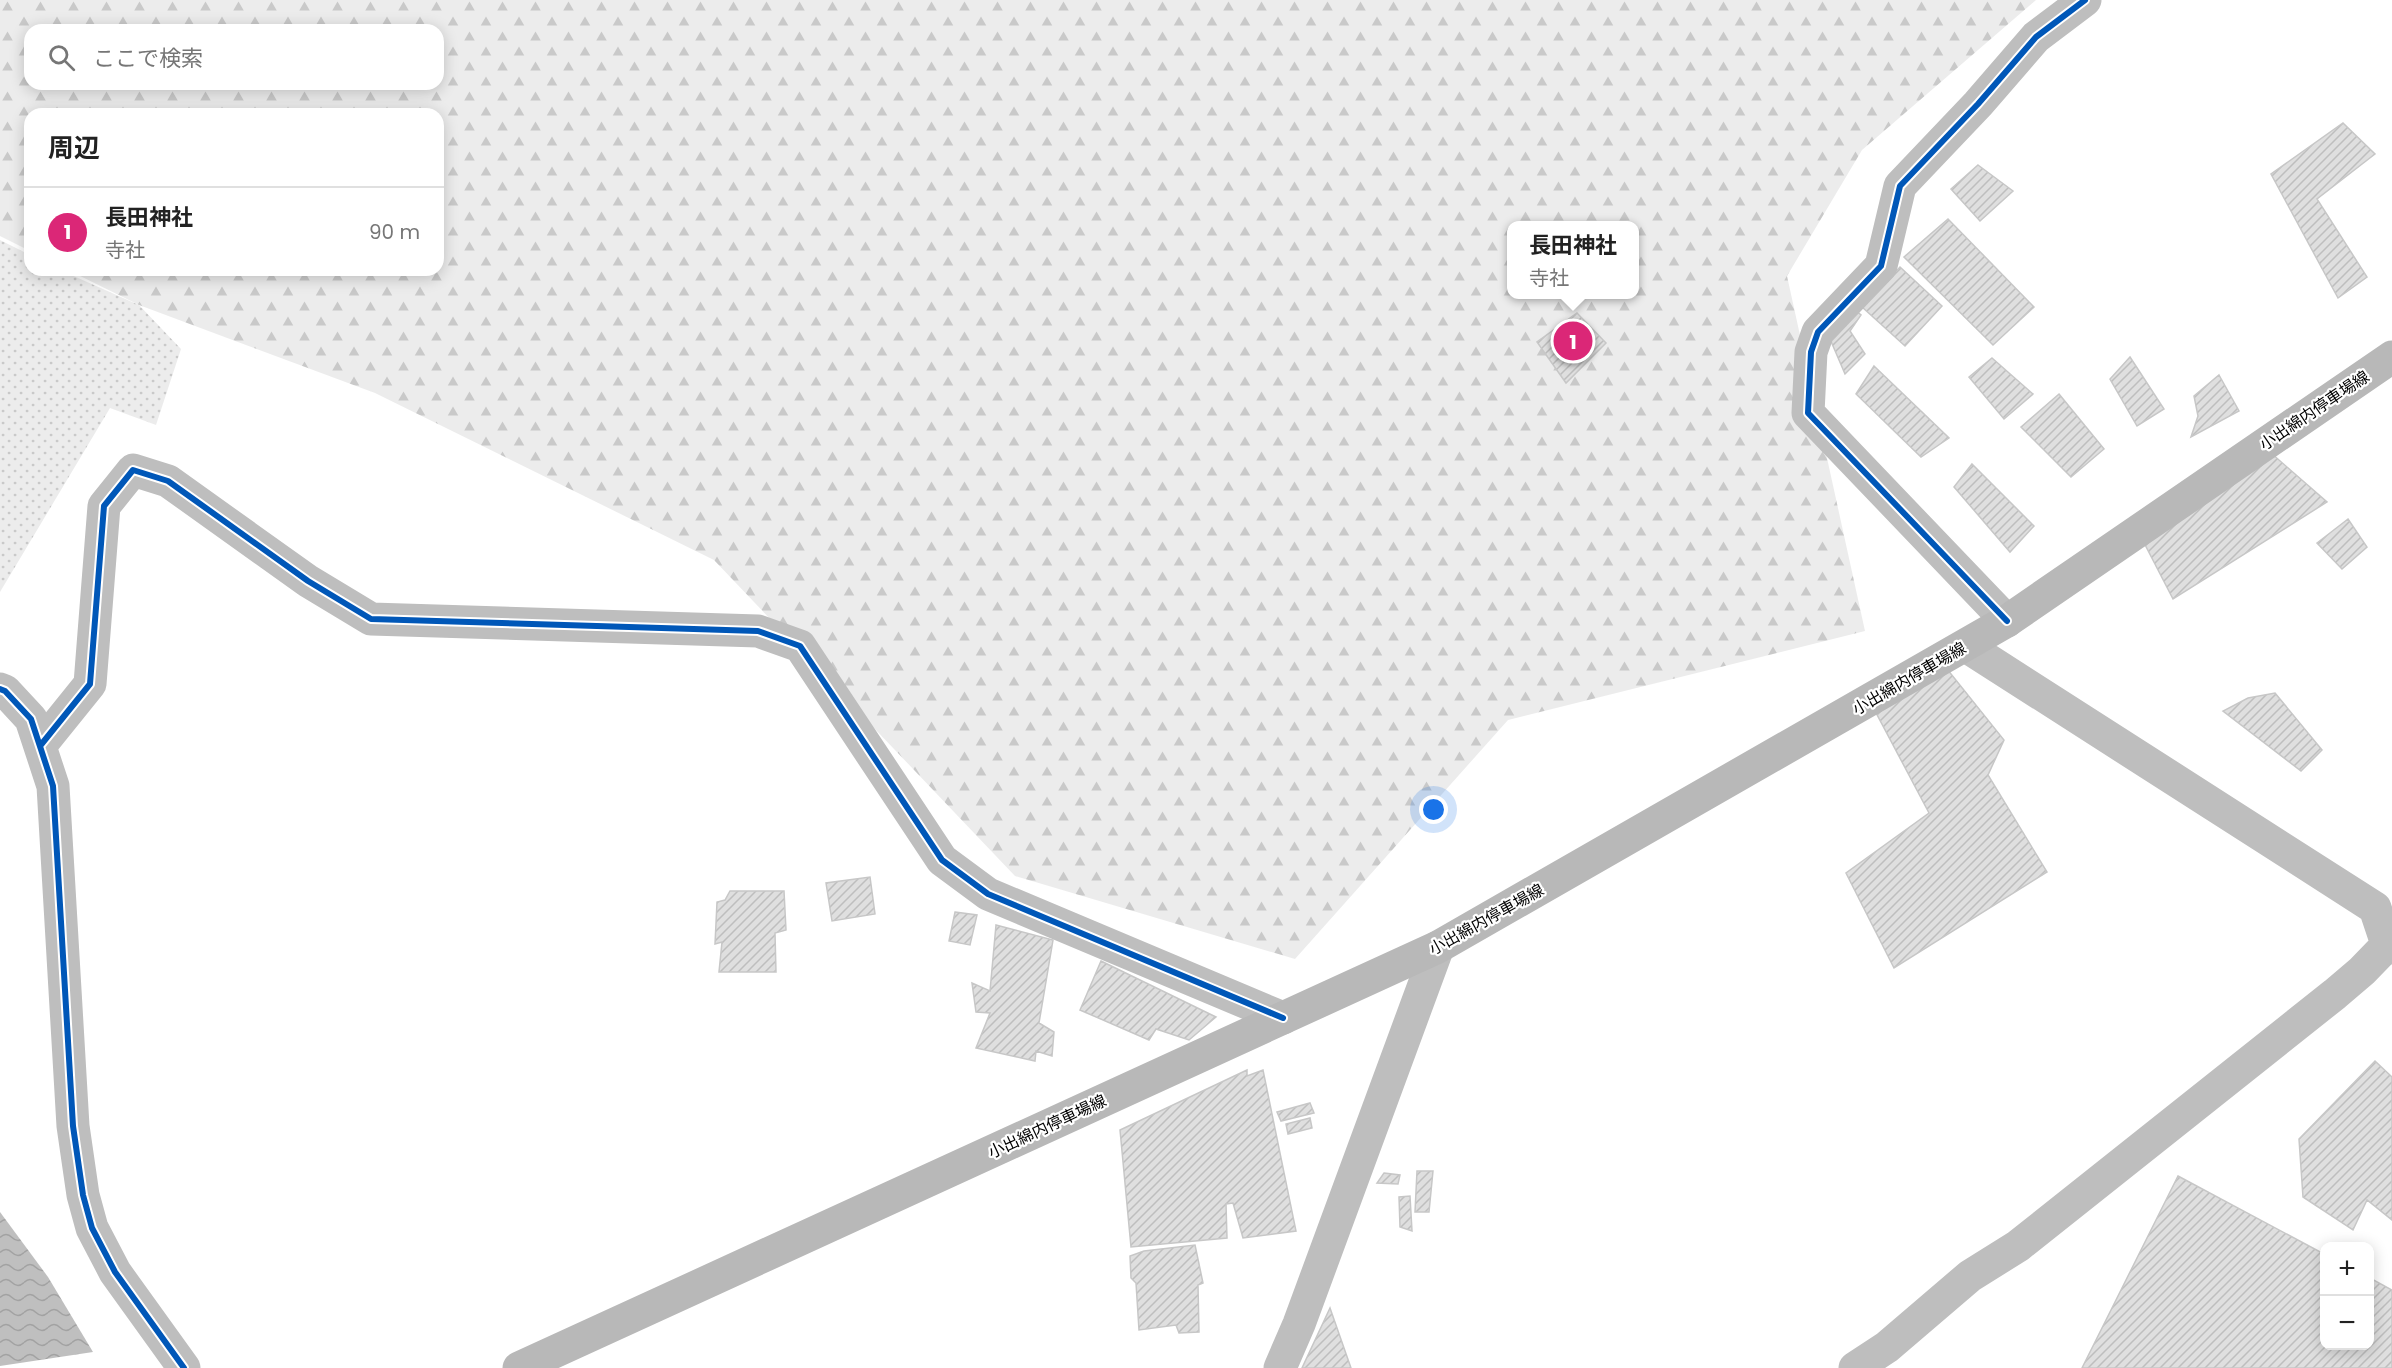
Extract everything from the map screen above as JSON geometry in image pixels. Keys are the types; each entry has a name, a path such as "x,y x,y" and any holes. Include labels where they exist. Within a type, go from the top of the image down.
{"main road":[{"name":"小出綿内停車場線","path":"519,1368 1438,947 2007,621 2392,357"}],"street":[{"path":"2007,621 1808,413 1811,352 1818,332 1881,266 1900,186 1978,104 2036,37 2085,0"},
{"path":"40,746 90,684 104,506 133,470 168,481 308,581 371,619 758,631 800,646 942,860 988,894 1283,1018"},
{"path":"1855,1368 1887,1347 1970,1276 2018,1246 2177,1120 2362,971 2390,944 2375,908 1966,646"},
{"path":"0,688 31,719 53,786 73,1126 82,1195 92,1228 115,1272 184,1368"},
{"path":"1280,1368 1299,1324 1438,947"}],"green space":[{"path":"0,0 2036,0 1862,150 1787,276 1865,631 1508,720 1295,959 1015,876 714,560 375,393 139,305 80,276 444,276 444,108 24,108 24,248 0,236"},
{"path":"0,240 24,252 24,276 74,276 139,305 181,349 156,425 110,408 0,592"}],"water":[{"path":"0,1212 48,1277 93,1352 0,1366"}],"building":[{"path":"2343,123 2375,154 2317,199 2367,277 2338,298 2271,174"},
{"path":"1978,165 2013,191 1980,221 1951,189"},
{"path":"1948,219 2034,307 1993,345 1904,257"},
{"path":"1900,267 1942,306 1905,346 1862,307"},
{"path":"1841,299 1861,315 1850,331 1865,354 1845,374 1821,318"},
{"path":"1577,313 1606,343 1566,383 1537,342"},
{"path":"2130,357 2164,409 2137,426 2110,379"},
{"path":"1992,358 2033,394 2004,419 1969,377"},
{"path":"1874,366 1949,438 1921,457 1856,394"},
{"path":"2219,375 2239,411 2191,437 2198,416 2194,396"},
{"path":"2059,394 2104,449 2071,477 2021,427"},
{"path":"2263,446 2327,502 2173,599 2140,535"},
{"path":"1972,464 2034,526 2010,552 1954,487"},
{"path":"2348,519 2367,547 2342,569 2317,543"},
{"path":"1947,669 2004,740 1988,775 2047,872 1894,968 1846,873 1929,813 1874,709"},
{"path":"2275,693 2322,750 2301,771 2223,711 2248,698"},
{"path":"870,877 875,914 832,921 826,883"},
{"path":"730,891 784,891 786,930 775,933 776,972 719,972 722,942 715,944 717,902 725,900"},
{"path":"955,912 977,915 970,945 949,941"},
{"path":"996,925 1053,940 1039,1023 1054,1032 1052,1056 1036,1051 1035,1061 976,1048 990,1013 976,1012 972,983 990,991"},
{"path":"1101,961 1216,1017 1189,1040 1156,1029 1149,1040 1080,1010"},
{"path":"2375,1061 2392,1077 2392,1220 2367,1200 2353,1230 2303,1197 2299,1139"},
{"path":"1247,1070 1247,1076 1263,1070 1296,1231 1243,1238 1233,1203 1226,1204 1227,1238 1131,1247 1120,1130"},
{"path":"1310,1103 1314,1113 1281,1121 1277,1112"},
{"path":"1310,1118 1312,1128 1288,1134 1286,1124"},
{"path":"1417,1171 1433,1171 1429,1212 1415,1212"},
{"path":"1384,1173 1400,1175 1398,1184 1377,1183"},
{"path":"2178,1176 2320,1252 2320,1350 2374,1350 2374,1280 2392,1290 2392,1368 2082,1368"},
{"path":"1410,1196 1412,1231 1400,1227 1399,1197"},
{"path":"1195,1245 1203,1283 1198,1285 1199,1332 1179,1333 1176,1325 1139,1330 1136,1283 1131,1278 1130,1256 1144,1251"},
{"path":"1330,1308 1351,1368 1302,1368"}],"cycle path":[{"path":"2007,621 1808,413 1811,352 1818,332 1881,266 1900,186 1978,104 2036,37 2085,0"},
{"path":"40,746 90,684 104,506 133,470 168,481 308,581 371,619 758,631 800,646 942,860 988,894 1283,1018"},
{"path":"0,689 5,691 31,719 53,786 73,1126 83,1195 92,1228 115,1272 184,1368"}],"place":[{"name":"長田神社","path":"1573,341"}]}
